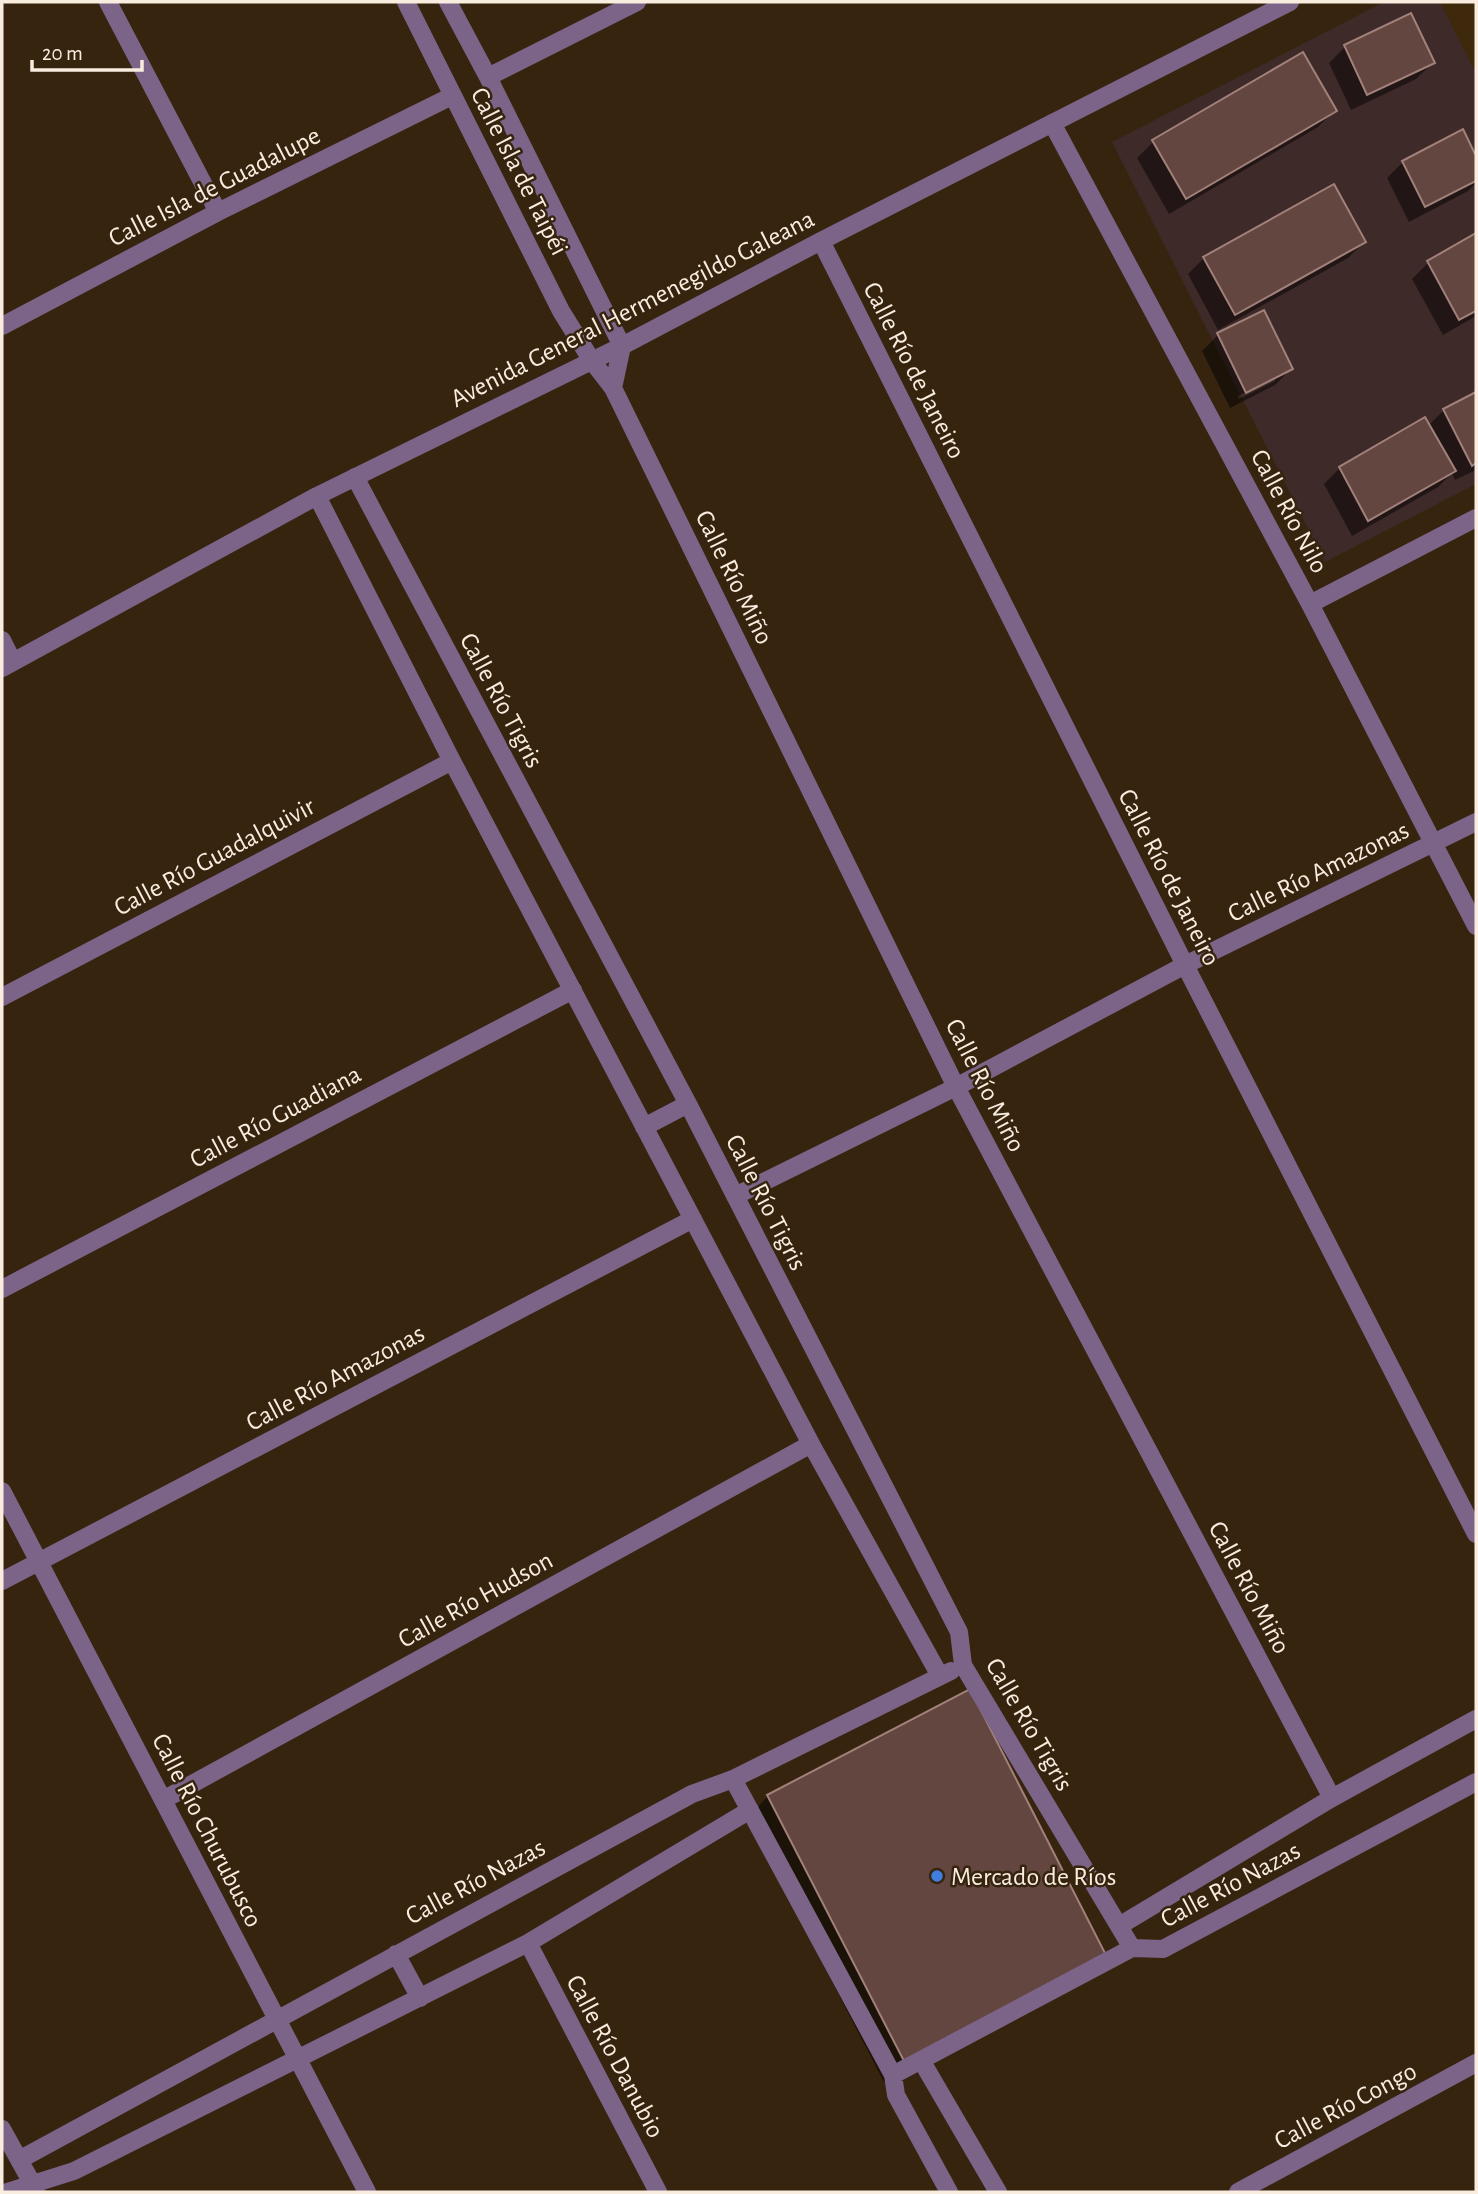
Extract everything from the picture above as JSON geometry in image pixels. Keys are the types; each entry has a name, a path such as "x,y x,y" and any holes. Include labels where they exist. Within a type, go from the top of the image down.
{"street":[{"path":"108,2 218,212"},
{"name":"Calle Isla de Taipéi","path":"406,2 561,311 592,361"},
{"name":"Calle Isla de Taipéi","path":"448,2 622,346"},
{"path":"488,77 637,2"},
{"name":"Avenida General Hermenegildo Galeana","path":"7,665 317,496 622,346 1281,4"},
{"name":"Calle Isla de Guadalupe","path":"2,326 218,212 453,96"},
{"name":"Calle Río Nilo","path":"1052,123 1310,604 1476,926"},
{"name":"Calle Río de Janeiro","path":"821,241 1185,965 1476,1534"},
{"path":"613,388 622,346"},
{"name":"Calle Río Miño","path":"592,361 613,388 956,1087 1332,1798"},
{"name":"Calle Río Tigris","path":"355,477 688,1104 959,1632 963,1665 1132,1948"},
{"path":"317,496 452,761 811,1444 940,1676"},
{"path":"1310,604 1476,518"},
{"path":"2,640 7,665"},
{"name":"Calle Río Guadalquivir","path":"2,997 452,761"},
{"name":"Calle Río Amazonas","path":"734,1196 956,1087 1185,965 1476,821"},
{"name":"Calle Río Guadiana","path":"2,1289 572,990"},
{"path":"645,1127 688,1104"},
{"name":"Calle Río Amazonas","path":"2,1581 693,1219"},
{"name":"Calle Río Hudson","path":"163,1800 811,1444"},
{"name":"Calle Río Churubusco","path":"2,1492 367,2192"},
{"name":"Calle Río Nazas","path":"19,2160 692,1794 733,1779 963,1665"},
{"name":"Calle Río Nazas","path":"1119,1926 1332,1798 1476,1719"},
{"path":"733,1779 893,2075 896,2095 949,2192"},
{"name":"Calle Río Nazas","path":"893,2075 1132,1948 1163,1949 1476,1782"},
{"path":"7,2192 34,2188 74,2171 528,1943 750,1810"},
{"name":"Calle Río Danubio","path":"528,1943 658,2192"},
{"path":"396,1954 420,1998"},
{"path":"922,2060 998,2192"},
{"name":"Calle Río Congo","path":"1238,2192 1476,2063"},
{"path":"2,2129 34,2188"}],"shaded area":[{"path":"1384,2 1440,2 1476,73 1476,484 1325,562 1112,142"},
{"path":"1440,2 1476,2 1476,73"}],"building":[{"path":"1411,13 1435,63 1367,95 1344,45"},
{"path":"1303,52 1337,111 1186,199 1152,140"},
{"path":"1463,129 1476,156 1476,181 1425,207 1402,161"},
{"path":"1334,184 1366,242 1235,315 1203,257"},
{"path":"1476,233 1476,311 1459,320 1427,261"},
{"path":"1264,310 1293,369 1246,393 1217,333"},
{"path":"1476,392 1476,463 1472,466 1443,409"},
{"path":"1425,417 1456,471 1368,521 1339,467"},
{"name":"Mercado de Ríos","path":"970,1689 1107,1957 905,2063 767,1795"}],"place":[{"name":"Mercado de Ríos","path":"937,1876"}]}
